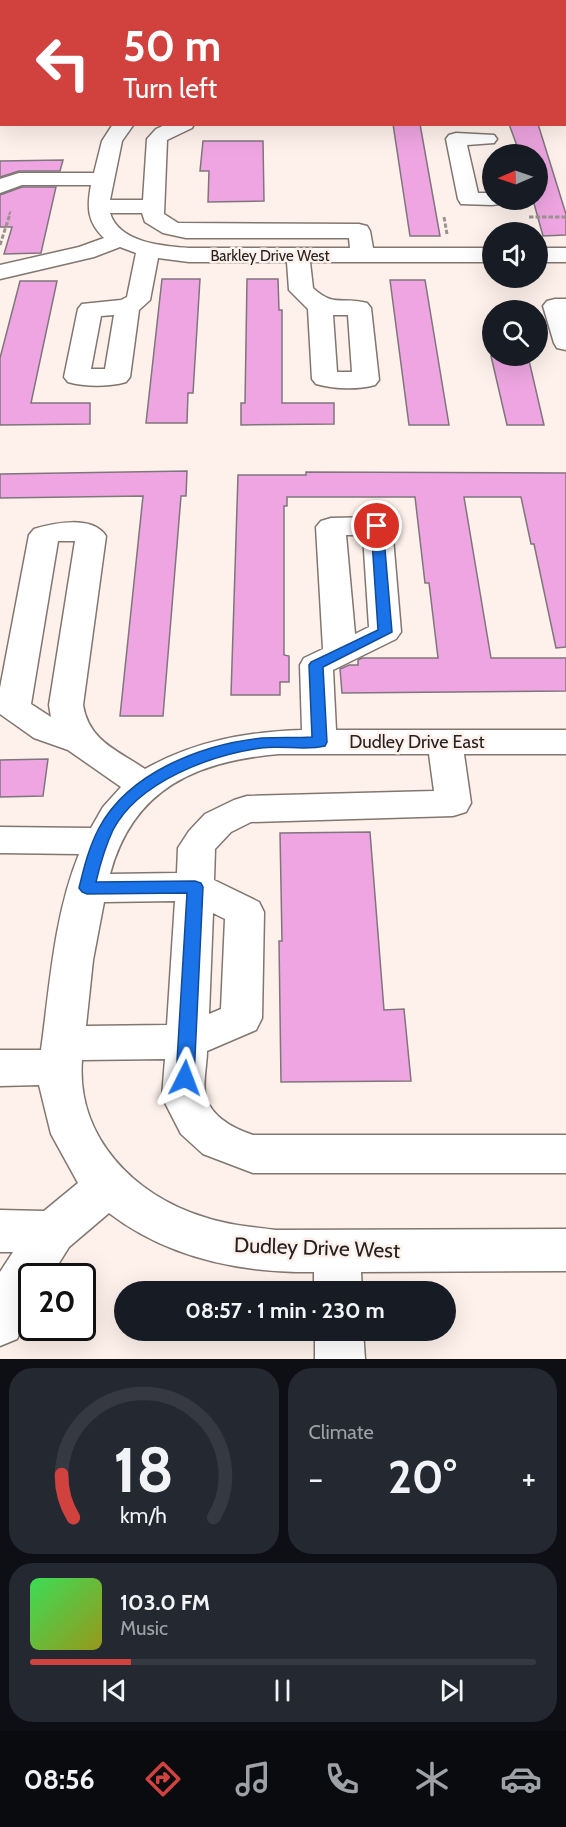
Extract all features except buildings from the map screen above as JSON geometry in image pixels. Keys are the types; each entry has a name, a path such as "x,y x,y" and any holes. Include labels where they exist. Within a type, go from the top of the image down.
{"street":[{"path":"391,0 471,0"},
{"path":"123,126 114,135 126,164 153,206 153,217 160,223 186,231 359,231 363,256"},
{"path":"0,272 86,252 120,240 101,221 99,207 126,164 163,133 181,126"},
{"path":"482,199 468,198 456,139 491,140"},
{"path":"4,195 19,179 126,164"},
{"path":"99,207 153,206"},
{"name":"Barkley Drive West","path":"120,240 148,249 189,255 482,255"},
{"path":"127,307 138,300 148,249"},
{"path":"548,255 566,255"},
{"path":"298,256 301,290 320,307"},
{"path":"566,306 555,306 566,344"},
{"path":"80,742 68,717 66,705 91,536 86,533 50,533 44,535 12,705 15,712 45,730 80,742 145,786"},
{"path":"320,742 316,665 340,654"},
{"path":"445,742 453,803 247,809 225,818 208,831 197,848 184,1097 194,1121 220,1143 253,1154 566,1154"},
{"name":"Dudley Drive East","path":"72,958 93,862 101,841 117,813 145,786 180,765 220,751 262,743 566,742"},
{"path":"0,840 101,841"},
{"path":"0,1068 61,1055 187,1042 241,1018 245,912 195,887 87,888"},
{"name":"Dudley Drive West","path":"72,958 61,1055 62,1098 68,1120 86,1156 109,1185 139,1210 162,1224 216,1244 246,1250 276,1251 338,1271 566,1250"},
{"path":"0,1323 15,1292 53,1232 109,1185"},
{"path":"0,1231 53,1232"},
{"path":"339,1341 340,1359"}],"path":[{"path":"0,245 4,195"},
{"path":"530,217 566,217"}],"route":[{"path":"185,1078 195,887 87,888 93,862 106,828 117,813 145,786 180,765 220,751 262,743 320,742 316,665 385,632 377,526"}]}
